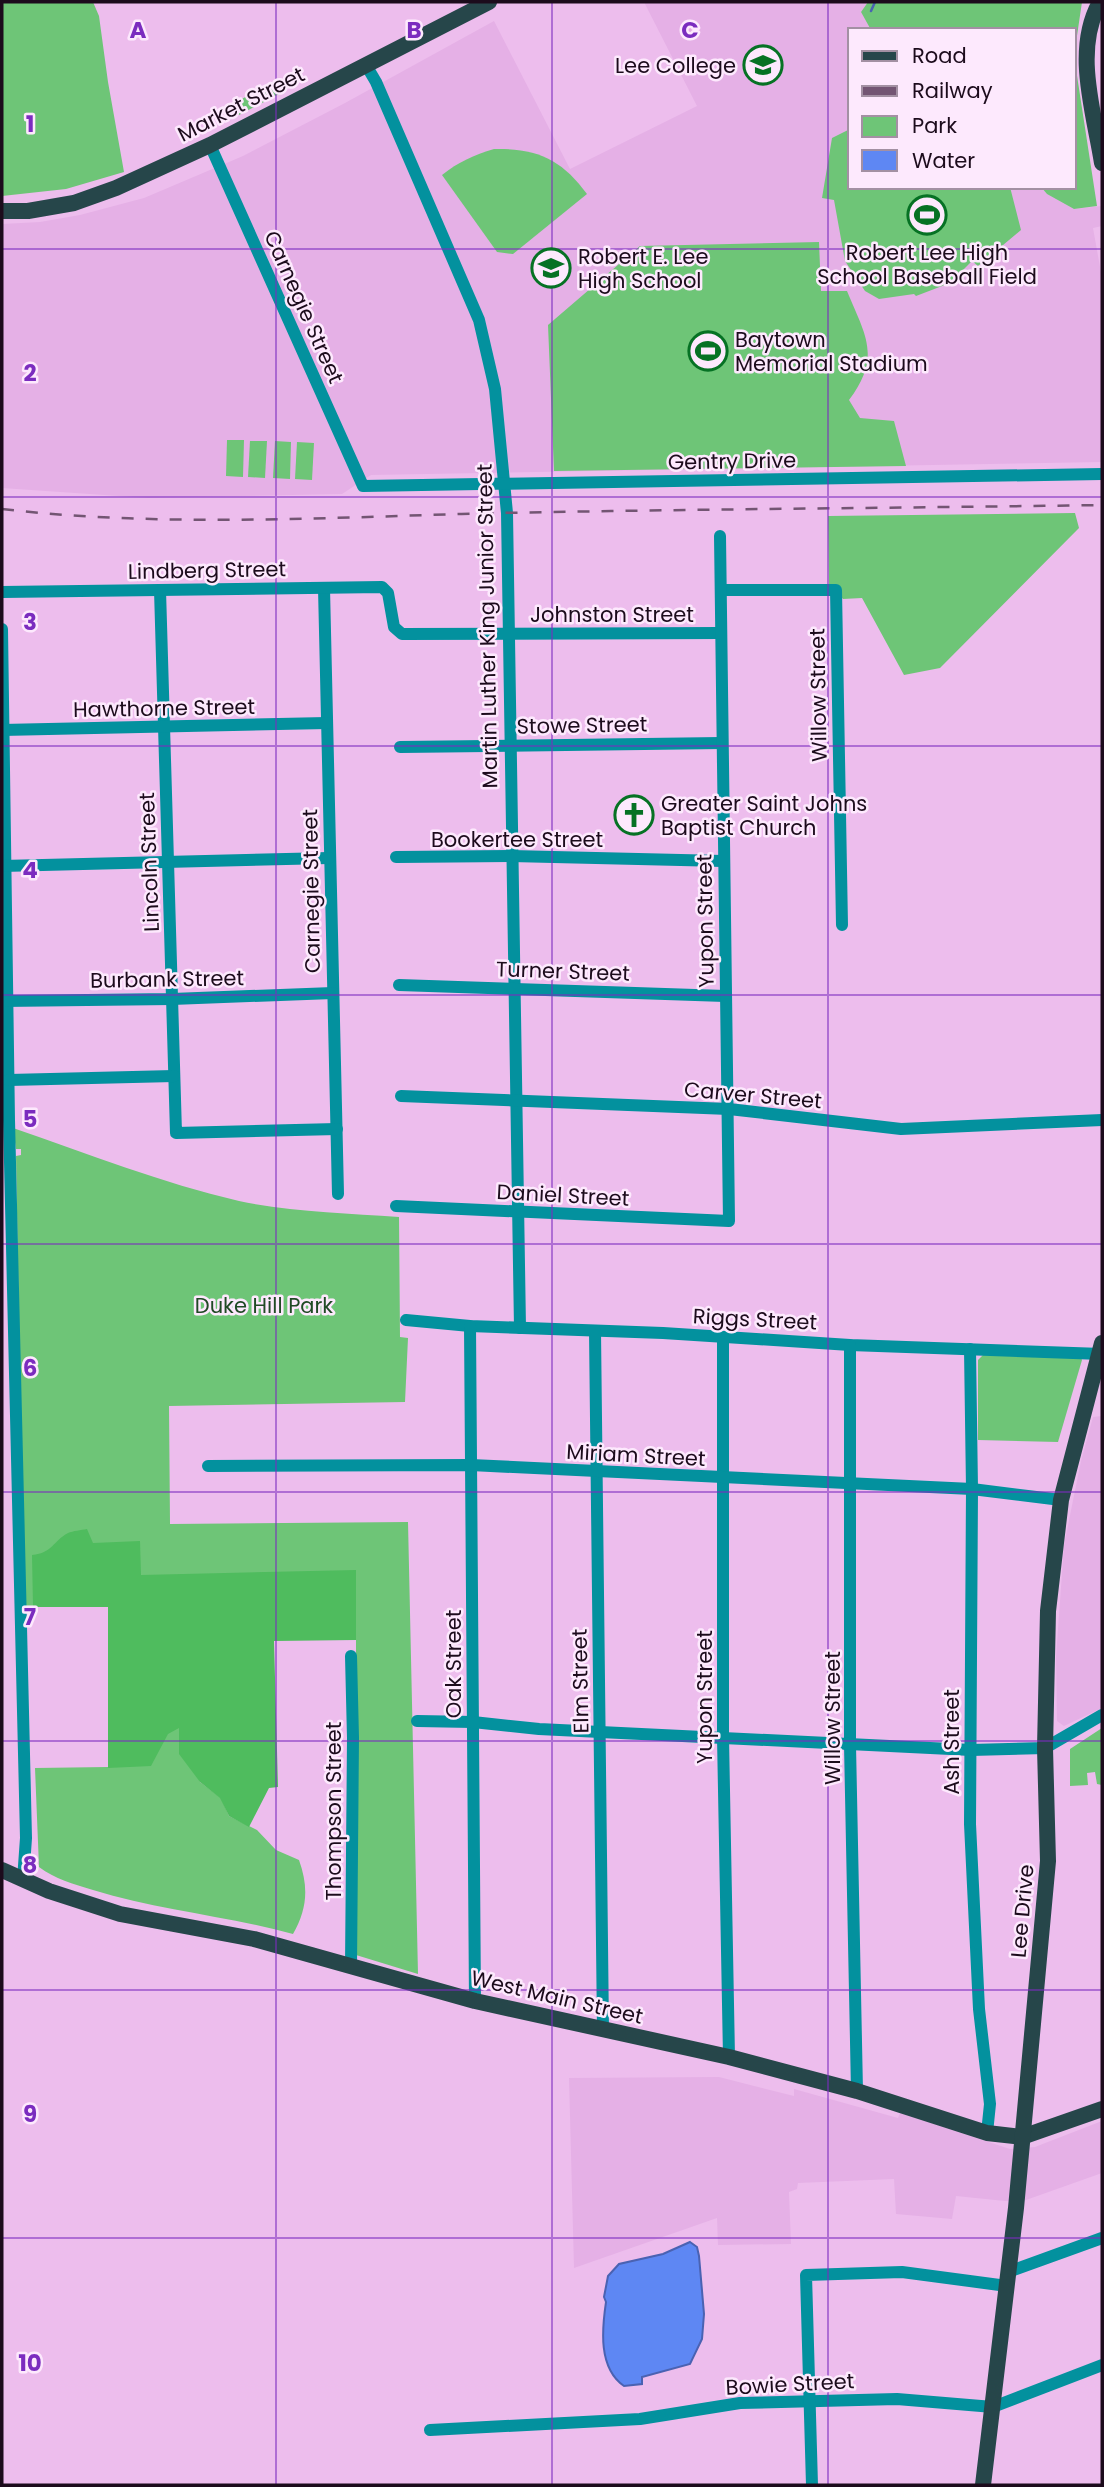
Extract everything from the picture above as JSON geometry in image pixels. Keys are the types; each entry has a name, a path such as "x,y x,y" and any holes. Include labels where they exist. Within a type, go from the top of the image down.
{"main road":[{"name":"Market Street","path":"2,211 28,211 74,203 116,188 210,145 489,2"},
{"path":"1100,2 1088,35 1087,73 1102,163"},
{"name":"Lee Drive","path":"983,2485 1008,2279 1048,1861 1045,1748 1048,1611 1061,1500 1101,1350"},
{"name":"West Main Street","path":"2,1870 120,1914 254,1939 475,2001 729,2057 857,2091 988,2133 1022,2137 1102,2109"}],"street":[{"name":"Martin Luther King Junior Street","path":"366,65 376,82 479,320 495,389 505,484 509,634 520,1328"},
{"name":"Carnegie Street","path":"210,145 363,485"},
{"name":"Gentry Drive","path":"363,485 1102,474"},
{"name":"Yupon Street","path":"720,536 729,1221"},
{"name":"Carnegie Street","path":"324,588 338,1194"},
{"name":"Lindberg Street","path":"2,593 385,588 391,614"},
{"name":"Lincoln Street","path":"160,590 176,1133 337,1129"},
{"name":"Johnston Street","path":"720,590 835,590"},
{"name":"Willow Street","path":"835,590 842,925"},
{"name":"Johnston Street","path":"391,614 396,630 402,634 721,633"},
{"path":"2,629 4,1000 9,1080 25,1824 23,1880"},
{"name":"Hawthorne Street","path":"3,730 327,723"},
{"name":"Stowe Street","path":"400,747 722,743"},
{"name":"Bookertee Street","path":"396,857 511,856 723,861"},
{"path":"4,866 329,858"},
{"name":"Turner Street","path":"398,985 725,996"},
{"name":"Burbank Street","path":"4,1000 172,999 333,993"},
{"path":"9,1080 174,1076"},
{"name":"Carver Street","path":"401,1096 729,1110 901,1129 1102,1120"},
{"name":"Daniel Street","path":"396,1206 729,1221"},
{"name":"Riggs Street","path":"406,1320 470,1326 850,1345 1101,1350"},
{"name":"Oak Street","path":"470,1326 475,2001"},
{"name":"Elm Street","path":"596,1331 603,2030"},
{"name":"Yupon Street","path":"723,1337 723,1737 729,2057"},
{"name":"Willow Street","path":"850,1345 850,1745 857,2091"},
{"name":"Ash Street","path":"970,1349 970,1824 979,2009 990,2104 988,2133"},
{"name":"Miriam Street","path":"208,1466 471,1465 972,1489 1061,1500"},
{"name":"Thompson Street","path":"351,1656 351,1966"},
{"path":"417,1721 971,1750 1045,1748 1102,1715"},
{"path":"811,2485 806,2275 902,2273 1008,2279 1102,2238"},
{"name":"Bowie Street","path":"430,2430 640,2420 740,2403 897,2399 992,2407 1102,2365"}],"shaded area":[{"name":"Robert E. Lee High School","path":"644,2 868,2 861,12 870,28 848,28 848,189 1043,189 1074,209 1102,206 1102,226 1093,228 1102,278 1102,462 371,475 342,494 148,498 2,488 2,224 40,222 80,215 144,198 243,156 494,21 570,169 697,106"},
{"path":"1102,1416 1102,1708 1064,1726 1057,1721 1056,1657 1064,1545 1093,1417"},
{"path":"719,2077 794,2096 794,2089 898,2118 900,2113 1010,2149 1035,2147 1102,2121 1102,2173 1026,2200 1005,2201 956,2196 952,2219 896,2214 894,2179 798,2183 797,2189 789,2192 791,2244 718,2245 717,2218 574,2268 569,2078"}],"green space":[{"path":"2,2 93,2 99,16 124,172 66,189 2,196"},
{"path":"868,2 1082,2 1076,42 1076,28 870,28 861,12"},
{"path":"1076,69 1097,206 1074,209 1043,189 1076,189"},
{"path":"274,82 279,88 279,94 239,115 235,114 232,104"},
{"name":"Robert Lee High School Baseball Field","path":"848,130 848,189 1011,189 1021,230 978,266 972,261 950,283 916,296 914,294 879,299 865,291 845,261 834,200 822,198 832,138"},
{"path":"494,149 524,151 548,158 568,172 587,194 513,254 497,252 442,175 466,159"},
{"name":"Baytown Memorial Stadium","path":"819,242 821,291 847,291 860,320 867,346 865,371 849,400 860,418 894,421 906,466 554,471 548,325 640,246"},
{"path":"227,440 244,440 243,477 226,476"},
{"path":"250,441 267,441 265,478 248,477"},
{"path":"275,441 291,442 290,479 273,478"},
{"path":"297,442 314,443 312,480 295,479"},
{"path":"1075,513 1079,528 940,668 904,675 862,598 843,599 829,584 828,516"},
{"name":"Duke Hill Park","path":"13,1128 153,1177 239,1201 299,1210 399,1217 400,1337 408,1338 405,1402 169,1406 170,1524 408,1522 418,1974 356,1955 356,1571 186,1707 200,1782 221,1798 229,1816 257,1830 276,1850 299,1860 305,1898 293,1934 118,1897 64,1881 39,1867 35,1768 108,1767 108,1607 24,1607 16,1156 21,1155 21,1149 16,1149"},
{"path":"983,1355 1081,1358 1058,1442 978,1440 978,1360"},
{"path":"87,1529 93,1543 140,1541 141,1575 356,1570 356,1640 274,1641 278,1787 269,1788 249,1827 229,1816 220,1798 200,1782 179,1754 179,1728 168,1734 151,1766 108,1768 108,1607 33,1607 32,1555 49,1549 68,1533"},
{"path":"1102,1728 1102,1785 1097,1784 1095,1772 1087,1773 1088,1785 1070,1786 1070,1749"}],"water":[{"path":"690,2242 697,2247 699,2256 704,2314 702,2339 690,2364 642,2377 642,2384 624,2386 610,2369 604,2347 604,2297 608,2276 619,2264 663,2254"}],"waterway":[{"path":"871,11 875,2"}],"railway":[{"path":"2,509 126,518 250,520 574,512 1102,505"}],"place":[{"name":"Lee College","path":"763,65"},
{"name":"Robert Lee High School Baseball Field","path":"927,215"},
{"name":"Robert E. Lee High School","path":"551,268"},
{"name":"Baytown Memorial Stadium","path":"708,351"},
{"name":"Greater Saint Johns Baptist Church","path":"634,815"}]}
